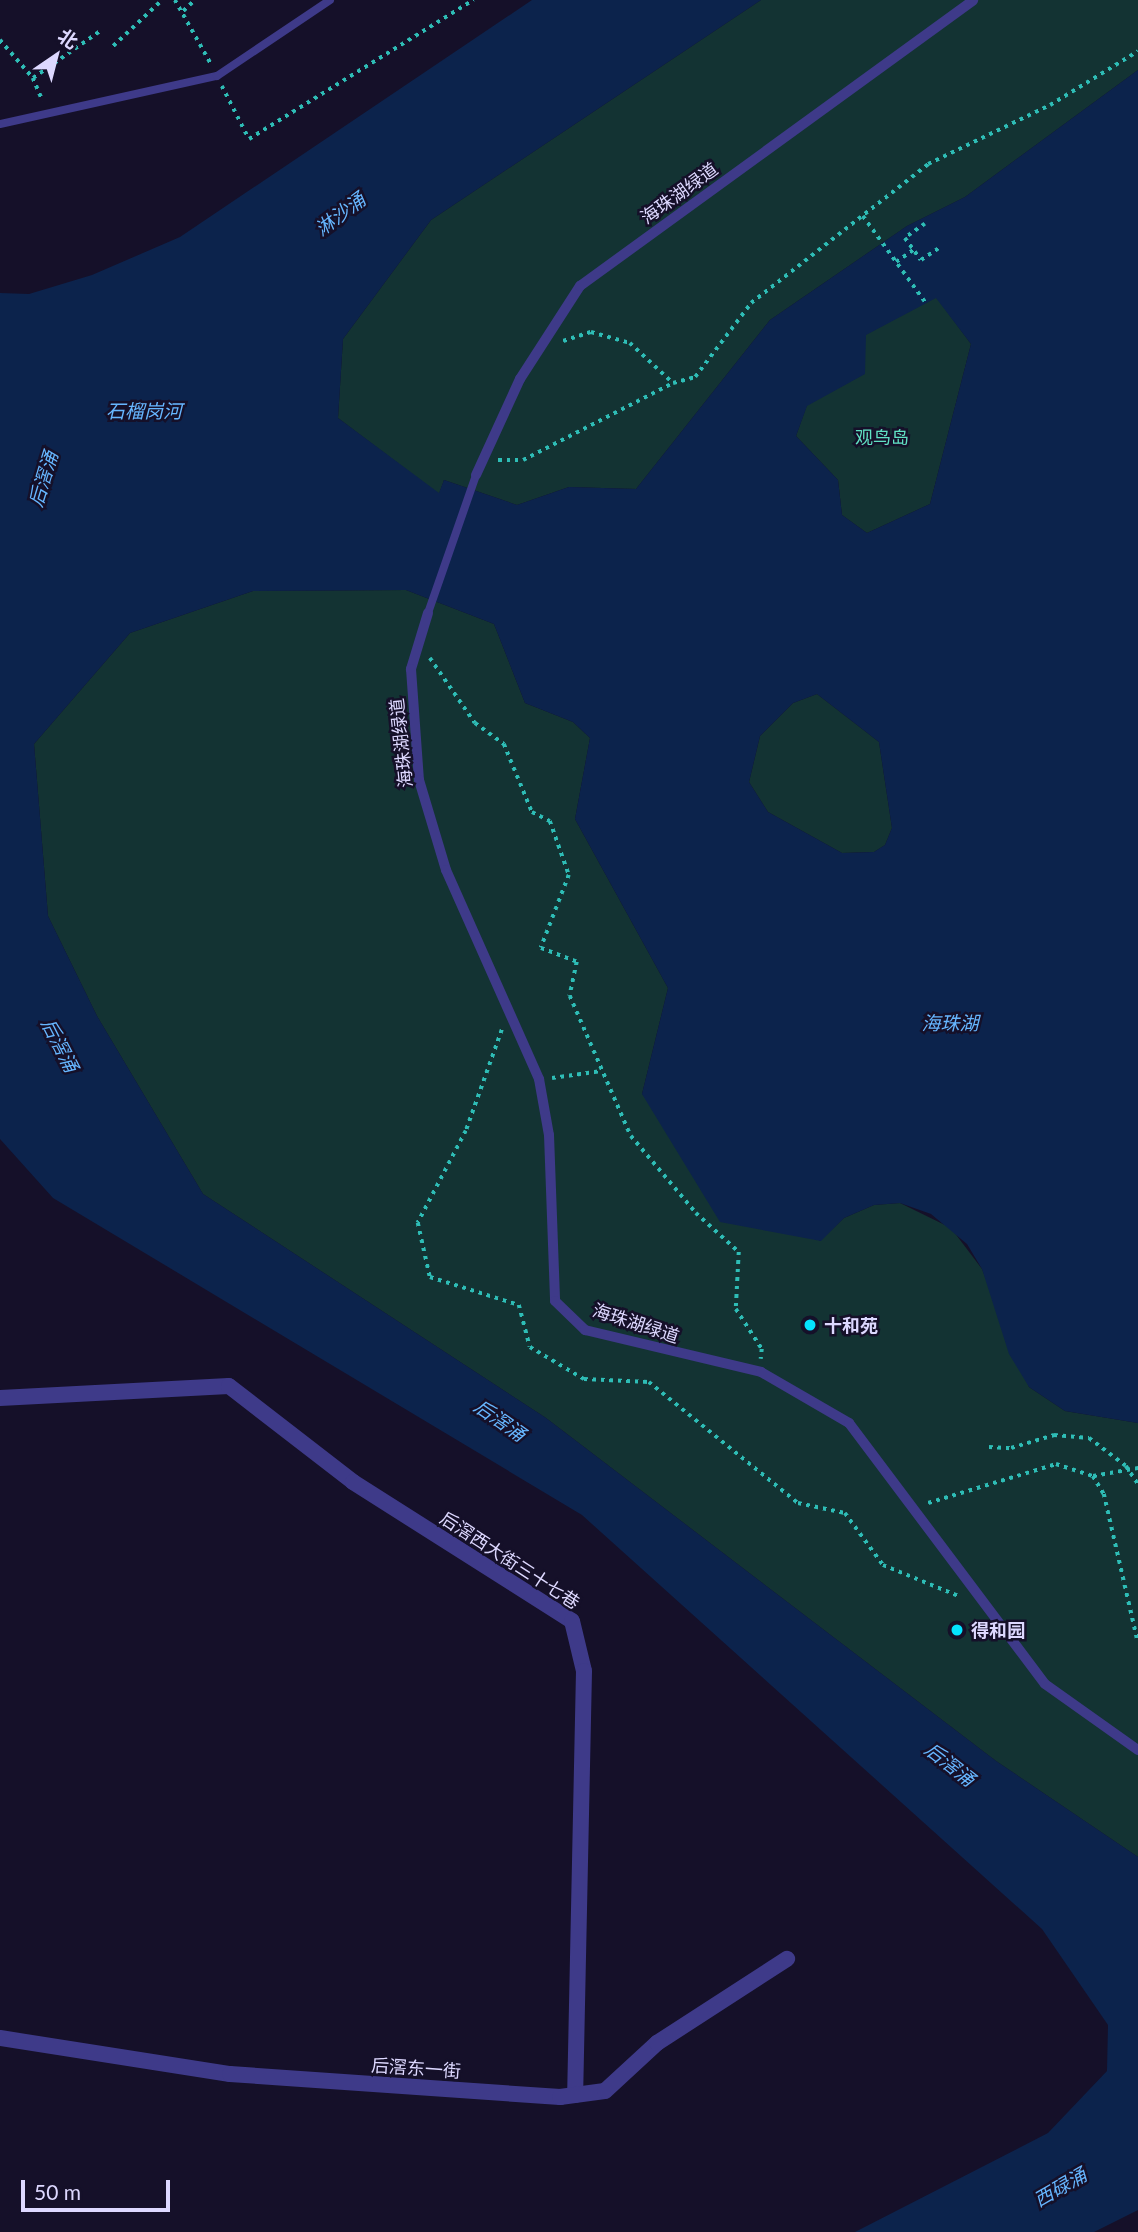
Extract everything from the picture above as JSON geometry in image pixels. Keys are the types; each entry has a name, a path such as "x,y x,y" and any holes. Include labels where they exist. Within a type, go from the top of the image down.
{"street":[{"name":"海珠湖绿道","path":"476,475 540,349 580,286 973,0"},
{"name":"海珠湖绿道","path":"428,613 411,669 419,780 446,870 539,1079 548,1135 555,1301 585,1330 761,1372 849,1423 1045,1684 1138,1749"},
{"name":"后滘西大街三十七巷","path":"0,1398 229,1386 353,1482 572,1621 584,1671 575,2095"},
{"name":"后滘东一街","path":"0,2038 230,2074 575,2095 605,2091 657,2043 787,1959"}],"lane":[{"path":"0,124 49,116 217,76 330,0"},
{"path":"428,613 476,475"}],"path":[{"path":"113,46 162,0"},
{"path":"175,0 183,10 249,139 473,0"},
{"path":"183,10 195,0"},
{"path":"33,78 100,31"},
{"path":"0,40 33,78 49,116"},
{"path":"484,461 523,460 673,383 695,377 751,303 928,164 1050,105 1138,51"},
{"path":"863,216 926,303"},
{"path":"926,224 905,238 920,260 940,247"},
{"path":"896,262 913,250"},
{"path":"540,349 592,332 630,343 673,383"},
{"path":"419,642 475,723 504,744 532,812 550,821 569,875 541,948 577,962 570,996 631,1136 696,1213 739,1252 736,1309 762,1349 761,1372"},
{"path":"539,1079 602,1070"},
{"path":"989,1447 1011,1448 1054,1435 1089,1437 1126,1466 1138,1484"},
{"path":"913,1508 1056,1464 1093,1476 1126,1466 1138,1468"},
{"path":"1093,1476 1104,1494 1138,1642"}],"green space":[{"path":"761,0 1138,0 1138,70 965,197 907,226 770,320 636,489 569,487 517,505 444,480 439,494 338,418 343,339 431,220"},
{"name":"观鸟岛","path":"936,297 971,344 930,504 867,533 842,515 838,480 796,436 807,405 864,374 865,335"},
{"path":"406,590 494,624 525,703 573,722 590,738 575,819 668,988 642,1094 820,1241 844,1218 874,1205 900,1203 951,1228 982,1269 1029,1387 1065,1411 1138,1423 1138,1857 996,1761 546,1418 203,1194 97,1016 48,916 34,744 130,633 253,591"},
{"path":"817,694 879,742 892,828 885,845 874,852 842,853 768,812 749,782 760,736 793,703"}],"water":[{"name":"海珠湖","path":"532,0 761,0 431,220 343,339 338,418 439,493 444,480 517,505 569,487 636,489 770,320 907,226 965,197 1138,70 1138,1423 1065,1411 1029,1387 1009,1354 982,1269 967,1244 931,1214 900,1203 874,1205 844,1218 821,1241 720,1222 642,1094 668,988 575,819 590,738 573,722 525,703 494,624 406,590 253,591 130,633 34,744 48,916 97,1016 203,1194 546,1418 996,1761 1138,1857 1138,2210 1094,2232 855,2232 1048,2133 1107,2071 1108,2025 1042,1929 582,1515 53,1198 0,1139 0,293 29,294 92,275 180,237","holes":["936,298 971,344 930,504 867,533 842,515 838,480 796,436 807,406 865,374 866,335","817,694 879,742 892,828 885,845 874,852 842,853 768,812 749,782 760,736 793,703"]}],"place":[{"name":"十和苑","path":"810,1325"},
{"name":"得和园","path":"957,1630"}],"water label":[{"name":"淋沙涌","path":"340,214"},
{"name":"石榴岗河","path":"144,411"},
{"name":"后滘涌","path":"43,479"},
{"name":"后滘涌","path":"60,1045"},
{"name":"后滘涌","path":"500,1420"},
{"name":"后滘涌","path":"950,1764"},
{"name":"西碌涌","path":"1060,2187"}]}
